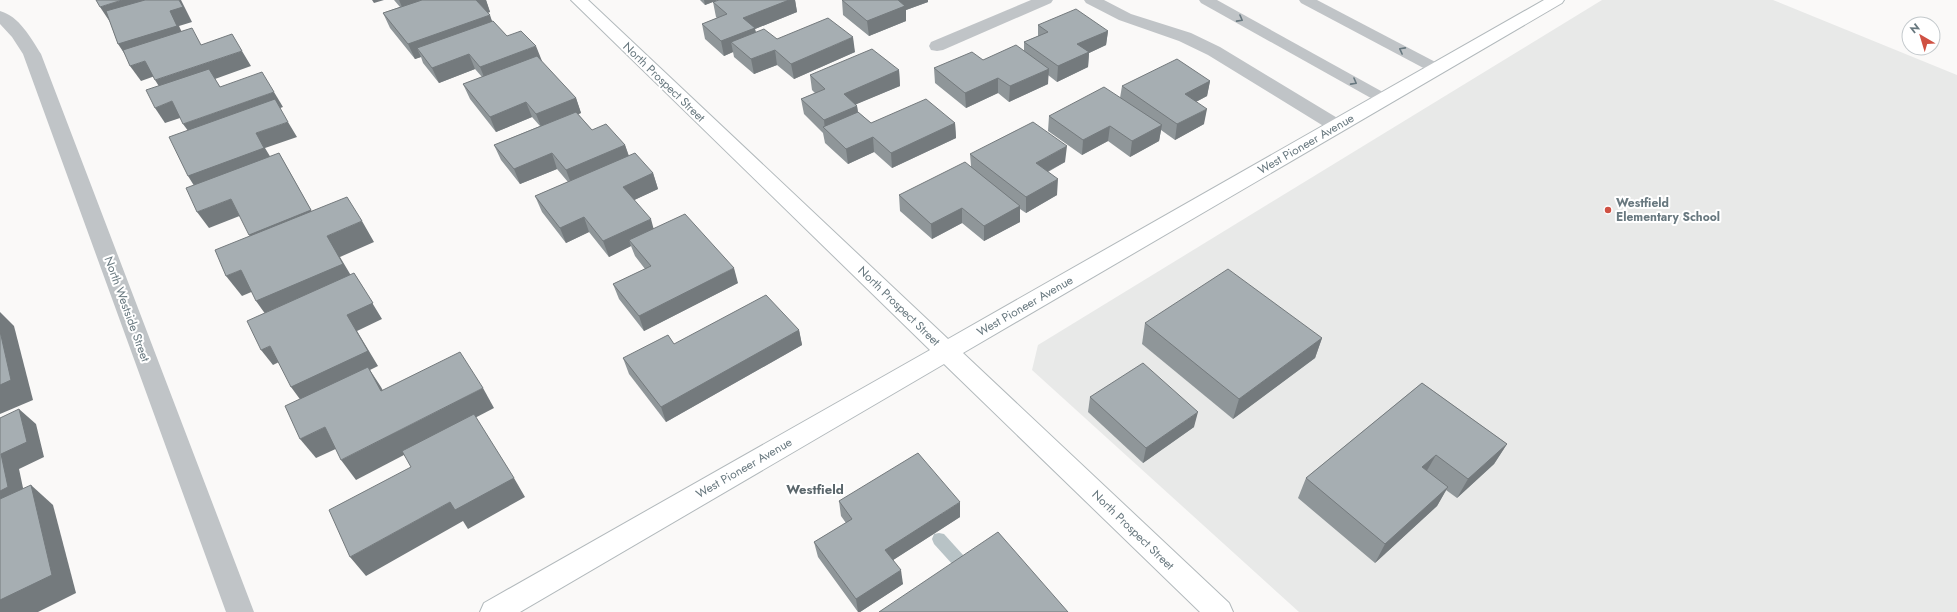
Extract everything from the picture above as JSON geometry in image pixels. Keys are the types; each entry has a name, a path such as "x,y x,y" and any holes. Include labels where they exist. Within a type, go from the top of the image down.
{"street":[{"name":"North Prospect Street","path":"579,0 1218,612"},
{"path":"937,46 1045,0"},
{"path":"1092,0 1125,17 1185,37 1214,51 1337,126"},
{"name":"West Pioneer Avenue","path":"494,612 1556,0"},
{"name":"North Westside Street","path":"0,16 11,24 23,38 32,54 240,612"}],"lane":[{"path":"1206,0 1384,99"},
{"path":"1306,0 1436,68"}],"shaded area":[{"name":"Westfield Elementary School","path":"1602,0 1773,0 1901,52 1901,56 1910,56 1957,75 1957,612 1299,612 1032,370 1038,345"}],"building":[{"path":"96,0 122,0 100,7"},
{"path":"145,0 179,0 183,7 170,11 177,26 118,44 106,11"},
{"path":"422,0 476,0 490,15 408,44 383,13"},
{"path":"719,0 789,0 743,18 755,28 721,41 702,24 727,14 713,2"},
{"path":"842,0 898,0 905,6 867,21"},
{"path":"1076,9 1108,31 1077,44 1089,52 1058,66 1024,42 1048,32 1038,25"},
{"path":"828,18 853,37 791,64 775,50 751,59 731,42 764,29 777,39"},
{"path":"493,21 507,36 521,31 536,46 480,67 469,54 432,68 417,48"},
{"path":"192,28 201,45 232,34 242,51 155,80 145,61 130,66 123,50"},
{"path":"1016,45 1049,69 1010,86 998,78 965,93 934,68 972,52 983,60"},
{"path":"872,49 899,70 844,94 857,106 824,120 801,99 825,89 810,75"},
{"path":"537,56 576,98 536,114 526,102 490,117 463,84"},
{"path":"1177,59 1210,81 1185,94 1207,109 1177,124 1122,86"},
{"path":"209,69 220,87 262,72 274,92 183,124 172,101 155,108 146,90"},
{"path":"1104,87 1162,125 1132,141 1110,126 1083,140 1049,116"},
{"path":"275,99 288,122 256,133 264,148 188,176 169,137"},
{"path":"926,99 955,123 891,153 873,137 846,149 823,127 858,112 871,123"},
{"path":"576,112 592,130 606,124 625,145 566,170 552,153 514,169 494,145"},
{"path":"1033,122 1067,146 1036,163 1058,179 1026,197 970,154"},
{"path":"279,153 311,210 249,235 231,199 197,212 186,188"},
{"path":"635,153 653,173 623,187 651,219 603,241 584,217 560,228 535,196"},
{"path":"965,162 1020,206 984,226 962,208 931,224 899,195"},
{"path":"347,197 362,221 327,236 343,264 256,301 241,270 226,276 215,250"},
{"path":"685,214 734,268 639,316 613,284 651,266 629,240"},
{"path":"1228,269 1322,338 1239,399 1145,323"},
{"path":"354,273 373,303 347,315 368,351 291,387 270,346 261,350 247,321"},
{"path":"766,295 799,330 661,407 623,358 668,335 674,344"},
{"path":"0,331 11,380 0,385"},
{"path":"460,352 483,388 341,460 325,427 300,439 285,406 368,367 381,391"},
{"path":"1143,363 1198,412 1146,448 1090,397"},
{"path":"1422,383 1507,444 1468,479 1436,455 1422,467 1448,487 1385,544 1306,478"},
{"path":"19,409 27,442 1,454 8,487 0,491 0,418"},
{"path":"474,414 514,478 455,510 450,502 350,557 329,510 411,467 402,451"},
{"path":"918,453 960,502 885,550 901,570 856,599 814,542 852,519 839,501"},
{"path":"31,485 52,575 0,600 0,499"},
{"path":"998,532 1068,612 879,612"}],"waterway":[{"path":"939,539 968,571"}],"place":[{"name":"Westfield Elementary School","path":"1608,210"}],"district":[{"name":"Westfield","path":"815,489"}]}
